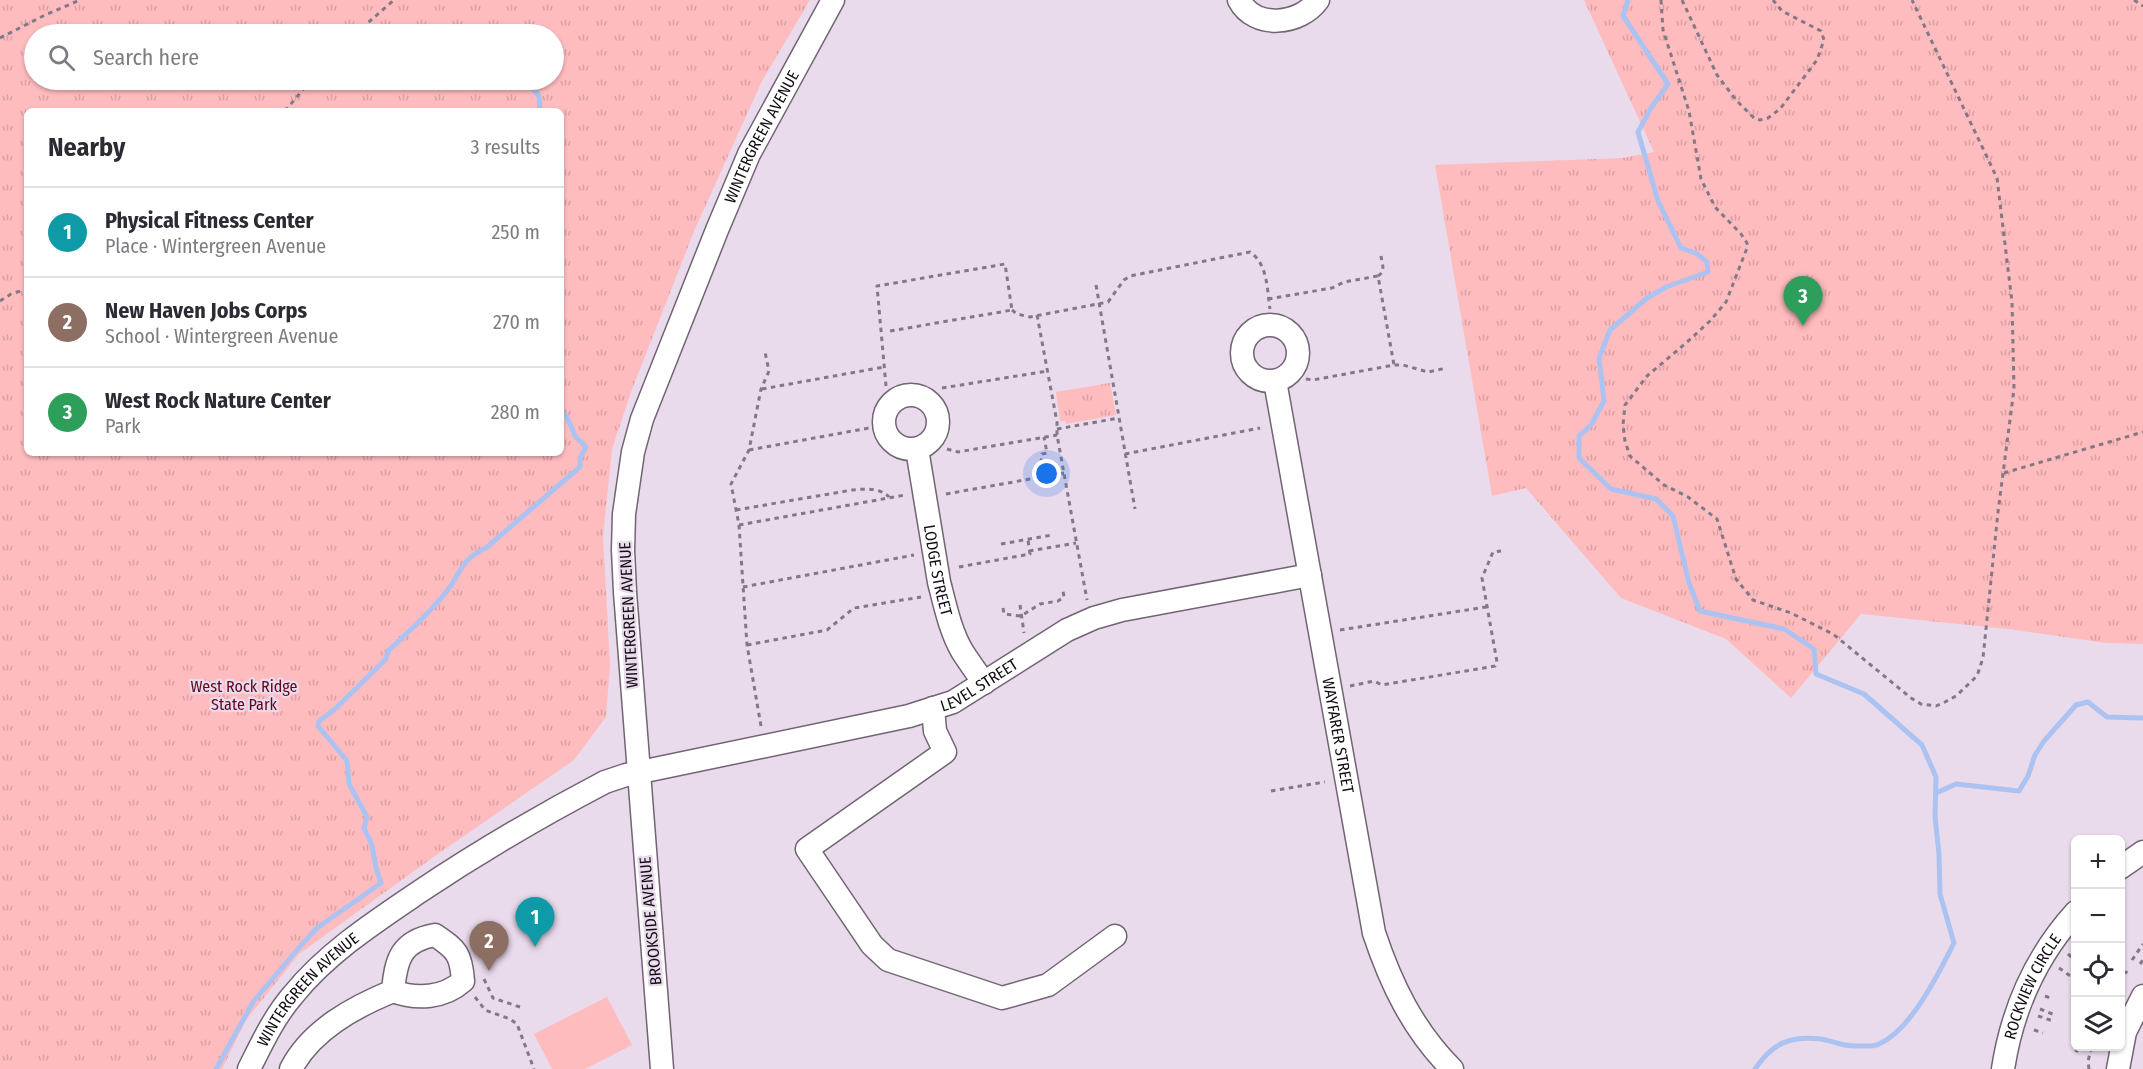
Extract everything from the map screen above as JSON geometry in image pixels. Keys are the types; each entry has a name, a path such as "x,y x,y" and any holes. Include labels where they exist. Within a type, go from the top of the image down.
{"street":[{"name":"WINTERGREEN AVENUE","path":"249,1069 275,1020 292,996 306,980 345,945 392,910 490,846 605,782 638,773 623,550 624,514 633,452 642,420 670,348 749,154 833,0"},
{"path":"1239,0 1242,6 1256,16 1275,22 1296,19 1311,10 1318,0"},
{"name":"WAYFARER STREET","path":"1275,381 1374,933 1385,968 1401,1002 1419,1031 1452,1069"},
{"name":"LODGE STREET","path":"917,449 943,600 961,650 984,683"},
{"name":"LEVEL STREET","path":"638,773 909,716 953,702 1067,630 1094,618 1122,610 1310,575"},
{"path":"933,708 935,731 945,752 807,849 872,945 888,960 1002,998 1048,985 1115,936"},
{"name":"BROOKSIDE AVENUE","path":"638,773 662,1069"},
{"path":"2125,865 2143,852"},
{"name":"ROCKVIEW CIRCLE","path":"2003,1069 2014,1020 2034,973 2050,944 2071,918"},
{"path":"291,1069 311,1040 371,1000 393,991"},
{"path":"2118,1069 2125,1032 2143,996"}],"path":[{"path":"29,24 80,0"},
{"path":"366,24 394,0"},
{"path":"1661,0 1663,30 1689,111 1701,179 1715,207 1747,243 1747,248 1726,302 1710,321 1647,376 1625,405 1623,425 1630,456 1664,485 1688,497 1717,519 1736,579 1753,600 1791,613 1833,634 1911,698 1922,704 1936,706 1956,696 1977,676 1983,658 1998,512 2014,389 2013,302 1997,178 1912,0"},
{"path":"1682,0 1717,75 1736,100 1760,120 1768,118 1780,109 1817,60 1824,40 1821,31 1782,11 1773,0"},
{"path":"2134,0 2143,6"},
{"path":"0,38 24,27"},
{"path":"288,108 303,90"},
{"path":"886,386 877,286 1005,264 1012,310 1017,314 1037,315 1108,302 1124,280 1130,276 1250,252 1262,265 1270,309"},
{"path":"1268,299 1332,288 1344,282 1378,276 1382,274 1383,268 1381,256"},
{"path":"1378,276 1394,365"},
{"path":"1096,285 1135,509"},
{"path":"0,301 24,290"},
{"path":"890,331 1012,310"},
{"path":"1037,315 1087,601"},
{"path":"761,726 747,645 739,525 731,484 749,450 761,389 769,371 765,352"},
{"path":"1306,379 1313,380 1394,365 1403,365 1428,372 1447,368"},
{"path":"761,389 884,367"},
{"path":"942,388 1048,371"},
{"path":"1058,429 1119,418"},
{"path":"749,450 869,428"},
{"path":"1125,454 1260,428"},
{"path":"2004,473 2143,432"},
{"path":"947,449 958,452 1057,435"},
{"path":"1041,463 1042,454 1047,453 1044,437"},
{"path":"946,494 1064,473"},
{"path":"736,510 852,490 869,489 883,492 890,497"},
{"path":"739,525 905,495"},
{"path":"1002,544 1052,535"},
{"path":"959,567 1030,554 1028,540"},
{"path":"1029,551 1076,543"},
{"path":"1350,686 1374,681 1382,685 1495,666 1497,663 1482,578 1493,552 1501,551"},
{"path":"743,587 915,555"},
{"path":"1003,608 1004,614 1021,616 1040,604 1058,601 1064,597 1063,591"},
{"path":"747,645 827,630 854,608 923,597"},
{"path":"1058,601 1059,607"},
{"path":"1020,605 1024,635"},
{"path":"1340,630 1486,607"},
{"path":"1271,791 1325,782"},
{"path":"2132,960 2143,944"},
{"path":"2066,953 2071,957"},
{"path":"2058,967 2071,976"},
{"path":"481,980 484,979 493,998 520,1007"},
{"path":"478,987 475,997 485,1010 517,1024 534,1069"},
{"path":"2043,996 2053,999"},
{"path":"2038,1009 2055,1015"},
{"path":"2036,1016 2053,1022"},
{"path":"2032,1029 2043,1033"},
{"path":"2089,1069 2088,1061 2091,1051"}],"green space":[{"name":"West Rock Ridge State Park","path":"0,0 810,0 762,81 695,229 631,392 612,449 603,537 610,665 606,717 574,760 299,954 246,1020 222,1069 0,1069"},
{"path":"1584,0 2143,0 2143,644 2107,643 2008,629 1861,614 1791,698 1726,639 1621,598 1526,488 1492,496 1435,165 1622,158 1654,152"},
{"path":"1110,383 1116,415 1066,424 1065,421 1060,421 1056,392"},
{"path":"607,997 632,1045 585,1069 552,1069 534,1034"}],"waterway":[{"path":"1628,0 1623,16 1668,84 1638,132 1658,201 1681,248 1696,253 1707,262 1708,272 1666,287 1647,298 1610,330 1599,358 1604,401 1591,425 1579,436 1579,458 1611,489 1656,499 1673,516 1689,583 1700,611 1784,629 1814,649 1816,674 1864,694 1922,745 1936,777 1935,817 1940,894 1954,943 1923,999 1902,1027 1877,1045 1849,1046 1821,1039 1800,1038 1775,1047 1755,1069"},
{"path":"534,90 538,95 539,108"},
{"path":"216,1069 253,1002 296,951 317,928 381,883 372,845 364,828 367,817 349,784 347,761 318,726 319,721 335,709 386,659 388,651 440,599 466,561 486,548 580,467 580,458 586,447 575,436 564,414"},
{"path":"1936,793 1956,784 2019,791 2044,741 2076,705 2088,702 2107,717 2143,718"}],"place":[{"name":"West Rock Nature Center","path":"1803,326"},
{"name":"Physical Fitness Center","path":"535,947"},
{"name":"New Haven Jobs Corps","path":"489,971"}]}
